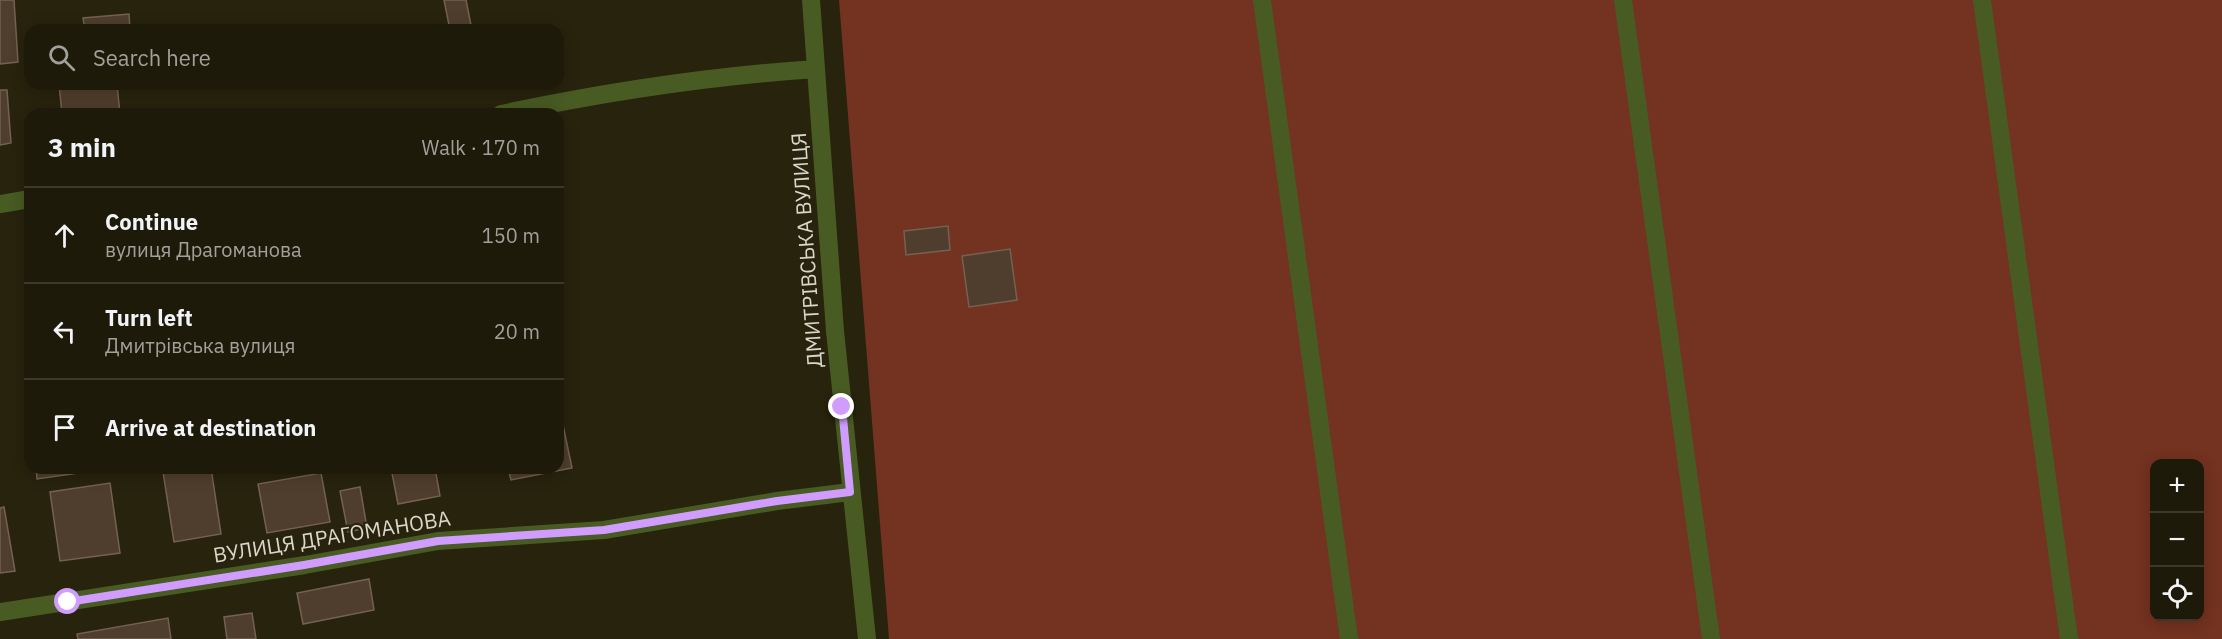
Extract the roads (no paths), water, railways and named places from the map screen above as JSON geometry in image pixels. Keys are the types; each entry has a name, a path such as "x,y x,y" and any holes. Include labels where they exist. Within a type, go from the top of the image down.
{"street":[{"name":"ДМИТРІВСЬКА ВУЛИЦЯ","path":"811,0 834,319 850,492 867,639"},
{"path":"1262,0 1349,639"},
{"path":"1623,0 1711,639"},
{"path":"1982,0 2069,639"},
{"path":"532,108 641,87 740,75 816,69"},
{"path":"0,204 24,200"},
{"name":"ВУЛИЦЯ ДРАГОМАНОВА","path":"0,612 304,565 438,541 604,530 777,501 850,492"}]}
